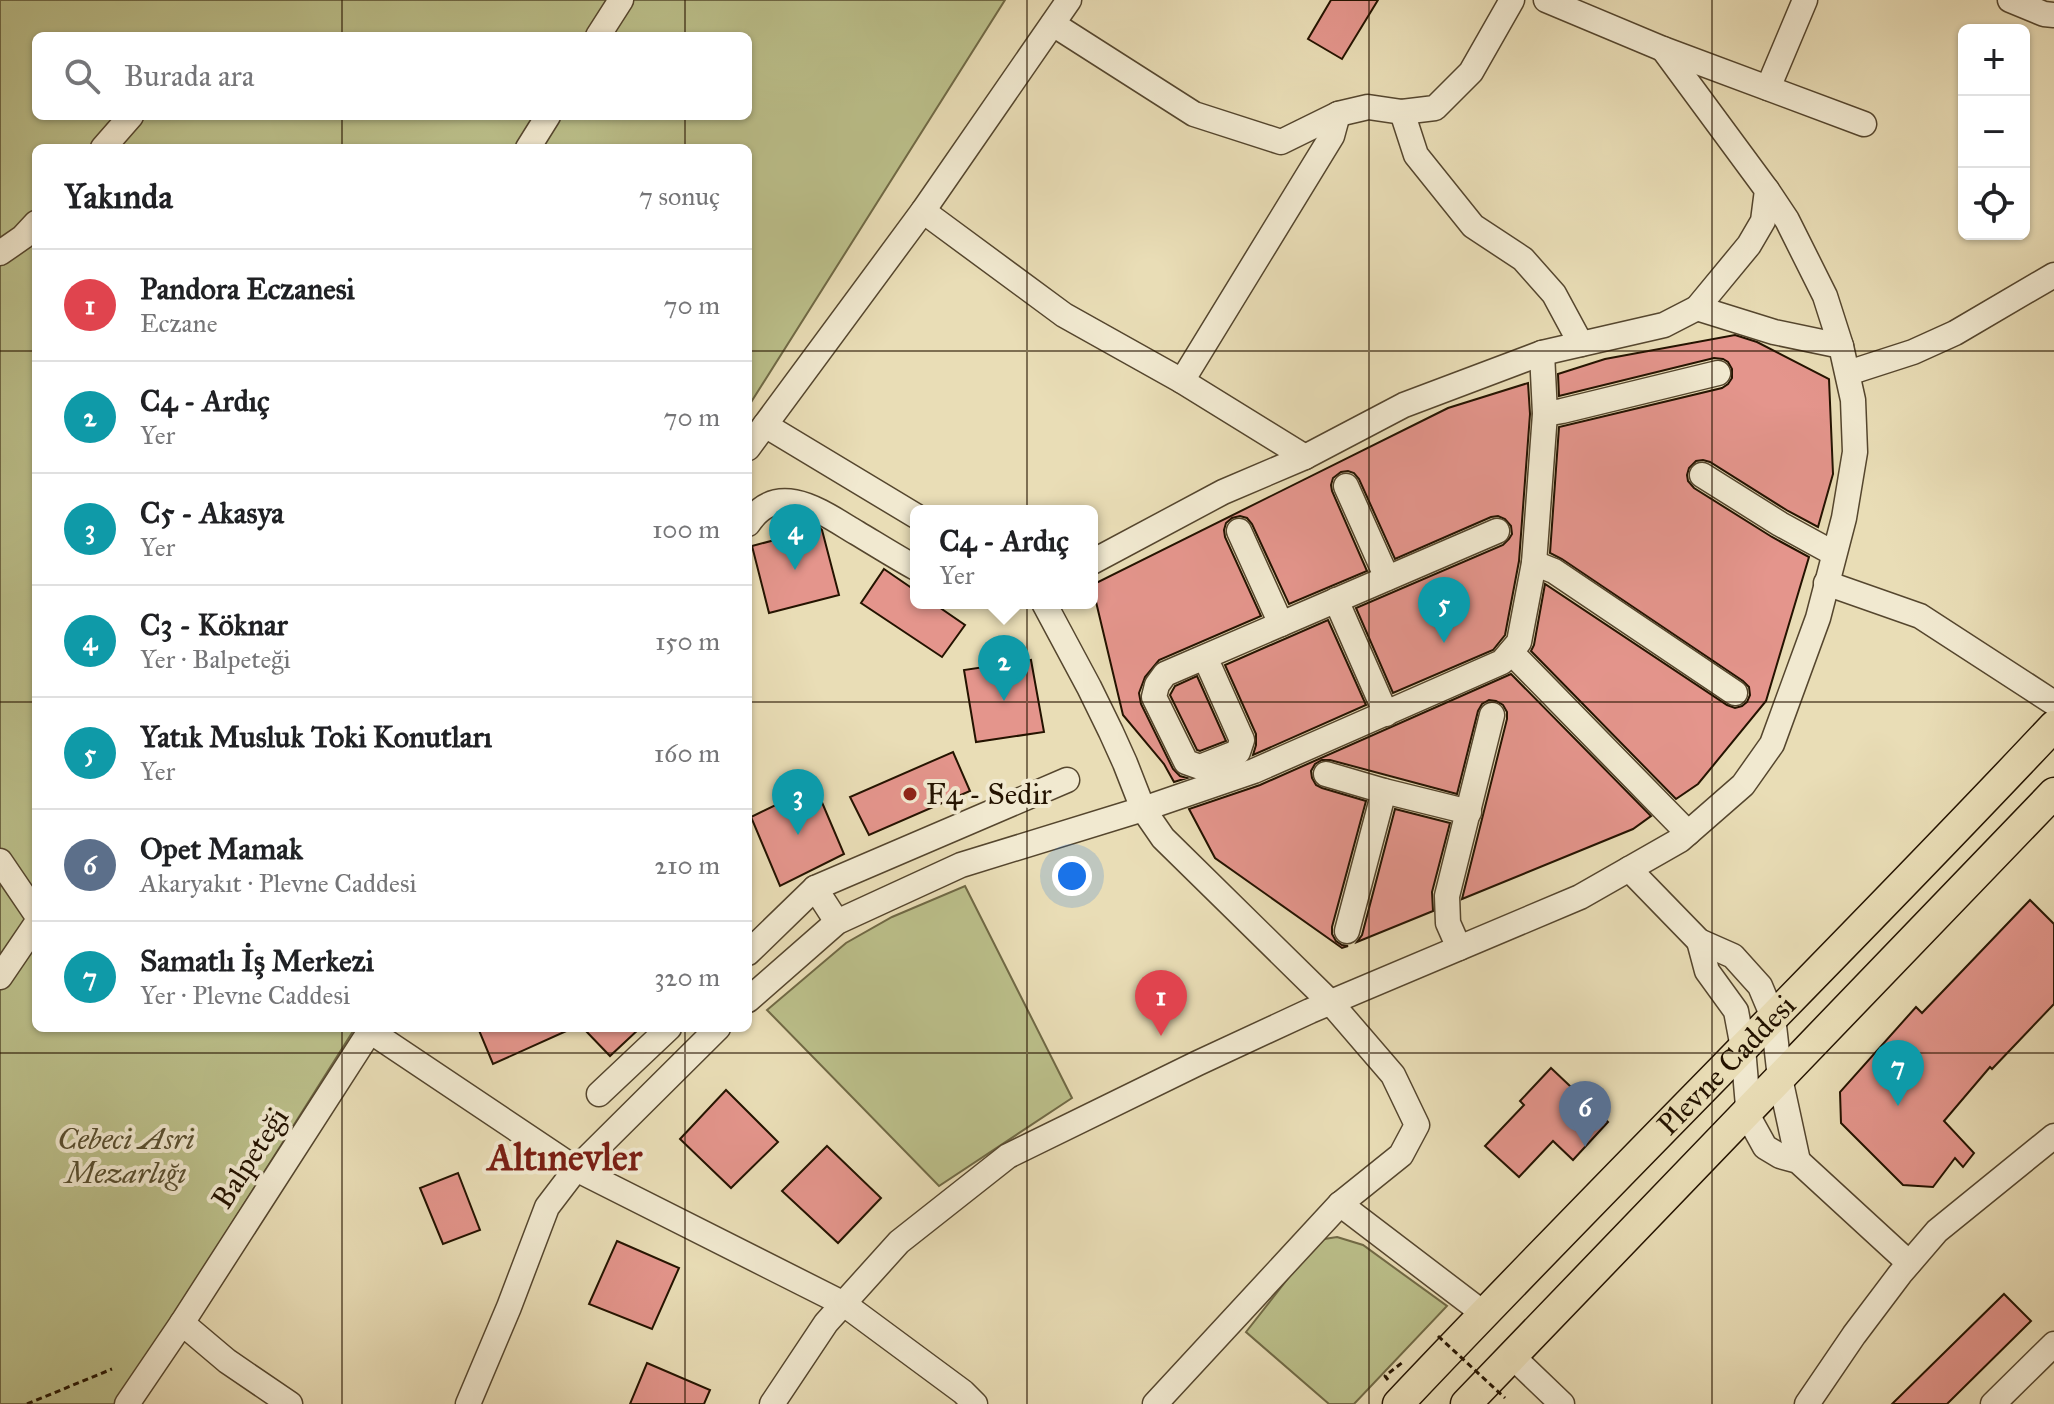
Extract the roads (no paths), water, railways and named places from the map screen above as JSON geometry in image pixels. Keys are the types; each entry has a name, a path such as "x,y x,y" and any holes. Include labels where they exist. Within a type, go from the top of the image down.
{"main road":[{"name":"Plevne Caddesi","path":"1398,1404 2054,726"},
{"name":"Plevne Caddesi","path":"1466,1404 2054,793"}],"street":[{"path":"601,32 621,0"},
{"path":"752,443 923,211 1069,0"},
{"path":"1053,24 1194,114 1281,142 1338,114 1368,107 1402,112 1435,108 1471,72 1512,0"},
{"path":"1546,0 1663,49 1864,124"},
{"path":"1768,88 1805,0"},
{"path":"2010,0 2054,15"},
{"path":"772,1404 826,1323 899,1242 1008,1156 1198,1063 1580,897 1680,840 1743,785 1772,744 1818,618 1844,518 1855,452 1853,400 1841,346 1825,296 1787,220 1663,49"},
{"path":"1402,112 1416,155 1473,226 1523,259 1554,294 1581,344"},
{"path":"1182,381 1332,136 1338,114"},
{"path":"106,144 128,120"},
{"path":"530,144 546,120"},
{"path":"1098,559 1223,492 1305,457 1404,405 1542,353 1664,325 1697,308 1749,245 1763,221 1767,190"},
{"path":"923,211 1064,315 1182,381 1305,457"},
{"path":"0,253 32,227"},
{"path":"1848,373 1913,352 1955,333 2054,275"},
{"path":"1697,308 1774,332 1841,346"},
{"path":"752,996 837,922 961,865 1254,771 1502,662 1519,642 1534,563 1545,414 1542,353"},
{"path":"1545,414 1718,373"},
{"path":"765,425 910,512"},
{"path":"1702,475 1833,553"},
{"path":"1346,486 1387,578"},
{"path":"752,518 771,503 792,501 814,507 910,564"},
{"path":"1239,531 1281,624"},
{"path":"1205,657 1242,740 1238,752 1200,767 1186,762 1154,697 1157,685 1165,674 1497,531"},
{"path":"1534,563 1554,571 1735,693"},
{"path":"1826,583 1920,616 2054,703"},
{"path":"1336,600 1386,714"},
{"path":"1047,609 1089,687 1143,809 1163,838 1331,1003 1393,1075 1417,1125 1401,1155 1340,1204 1155,1404"},
{"path":"1511,652 1688,833"},
{"path":"1459,948 1448,923 1447,896 1492,715"},
{"path":"1326,774 1469,812"},
{"path":"752,949 815,888 1067,780"},
{"path":"1347,931 1384,791"},
{"path":"0,861 32,908"},
{"path":"1629,869 1699,941 1733,956 1760,986 1773,1017 1780,1078 1798,1161"},
{"path":"815,888 837,922"},
{"path":"0,977 32,930"},
{"path":"1699,941 1707,971 1736,1011 1743,1048 1749,1118 1765,1147 1780,1156 1798,1161 1909,1263"},
{"name":"Balpeteği","path":"127,1404 370,1032"},
{"path":"374,1032 576,1169 844,1304 964,1400"},
{"path":"599,1094 665,1032"},
{"path":"468,1404 547,1207 576,1169 714,1032"},
{"path":"1807,1404 1854,1335 1937,1231 2054,1136"},
{"path":"1340,1204 1483,1313"},
{"path":"182,1323 227,1361 290,1404"},
{"path":"1993,1404 2054,1344"},
{"path":"1512,1356 1562,1404"}],"place":[{"name":"C3 - Köknar","path":"795,570"},
{"name":"Yatık Musluk Toki Konutları","path":"1444,643"},
{"name":"C4 - Ardıç","path":"1004,701"},
{"name":"F4 - Sedir","path":"910,794"},
{"name":"C5 - Akasya","path":"798,835"},
{"name":"Pandora Eczanesi","path":"1161,1036"},
{"name":"Samatlı İş Merkezi","path":"1898,1106"},
{"name":"Opet Mamak","path":"1585,1147"}],"district":[{"name":"Altınevler","path":"565,1157"}],"park label":[{"name":"Cebeci Asri Mezarlığı","path":"126,1156"}]}
